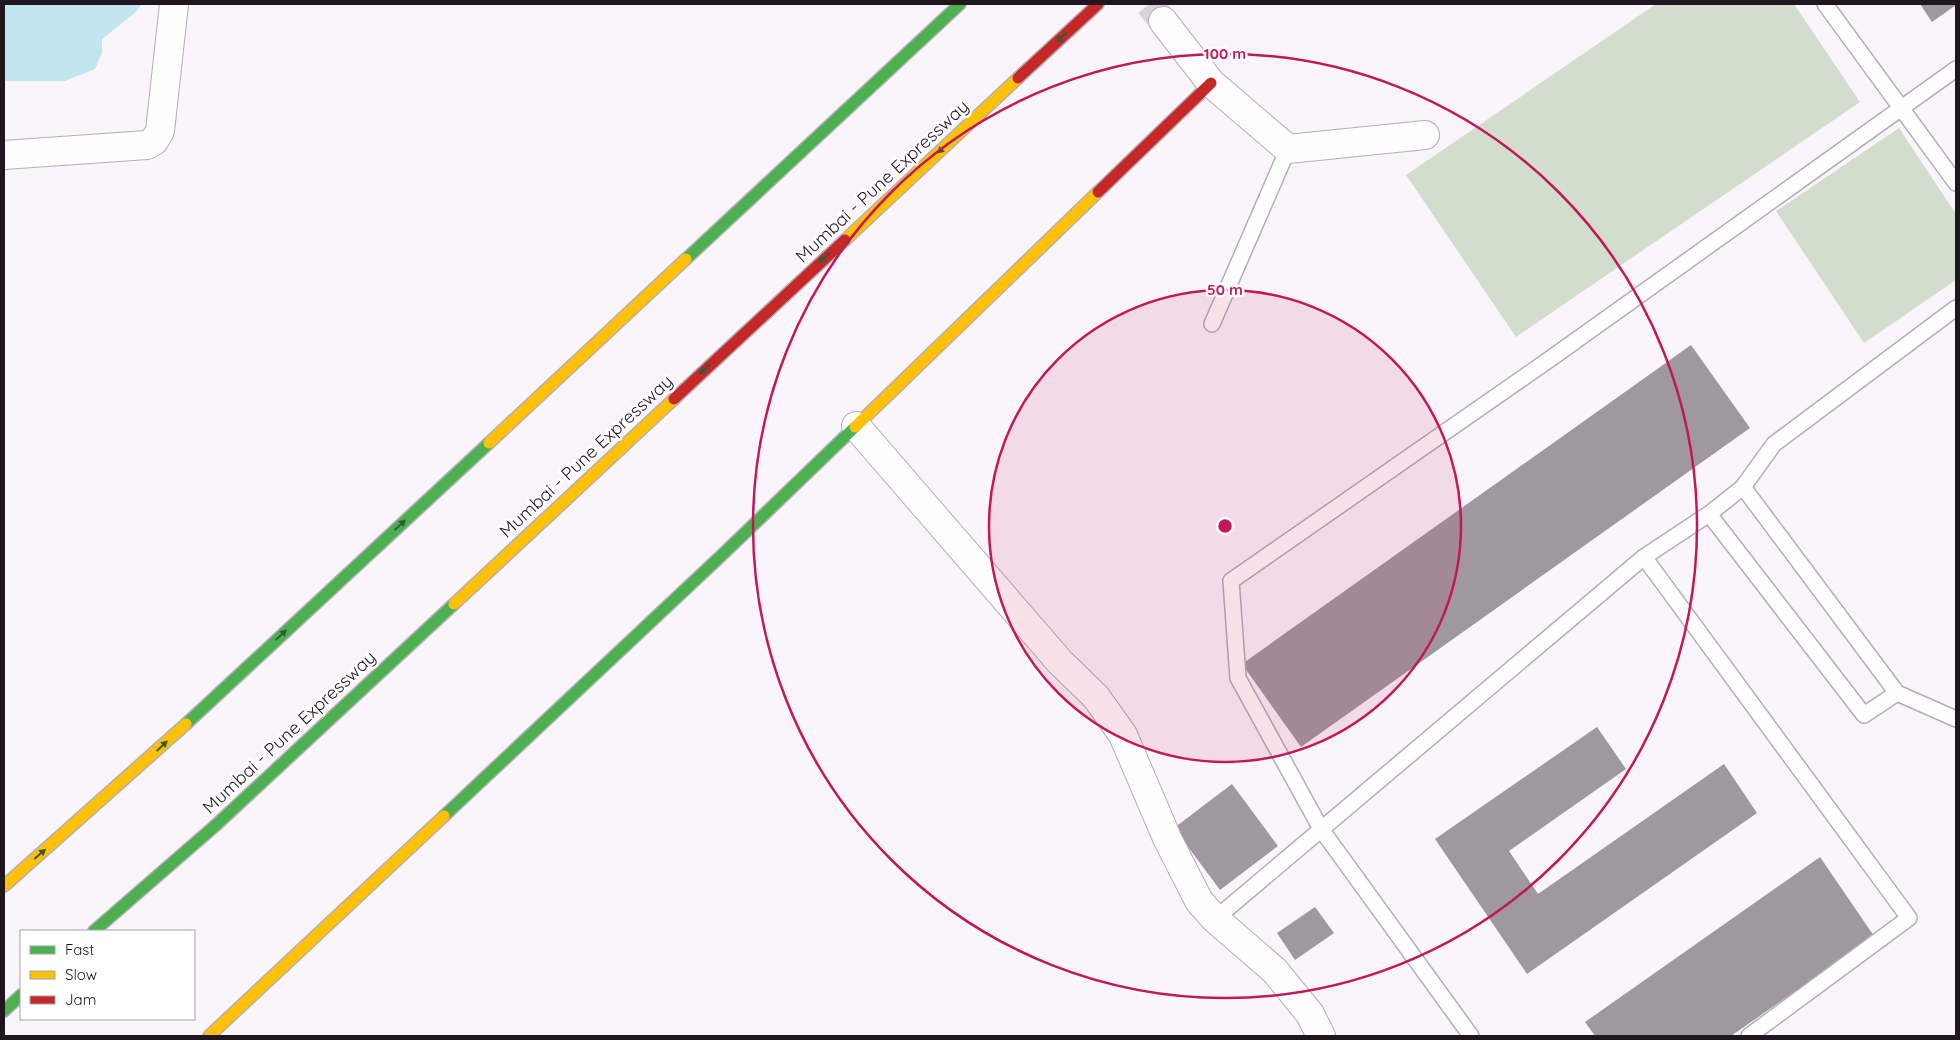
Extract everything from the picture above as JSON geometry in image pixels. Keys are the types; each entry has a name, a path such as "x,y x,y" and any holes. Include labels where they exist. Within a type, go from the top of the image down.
{"main road":[{"path":"4,886 161,748 960,4"},
{"name":"Mumbai - Pune Expressway","path":"95,930 216,824 1098,4"},
{"path":"209,1036 723,554 1212,84"},
{"path":"4,1011 20,996"}],"street":[{"path":"4,155 107,149 147,144 154,141 160,131 174,4"},
{"path":"1163,21 1212,84 1296,149 1426,135"},
{"path":"856,426 1060,662 1096,697 1123,735 1171,846 1199,901 1215,919 1275,971 1310,1014 1321,1036"}],"lane":[{"path":"1825,4 1956,183"},
{"path":"1471,1036 1321,828 1238,678 1231,581 1550,359 1956,70"},
{"path":"1212,324 1296,149"},
{"path":"1215,919 1644,557 1709,514 1743,487 1774,444 1956,308"},
{"path":"1743,487 1897,693 1956,719"},
{"path":"1709,514 1864,715 1897,693"},
{"path":"1644,557 1909,918 1749,1036"}],"green space":[{"path":"1656,4 1794,4 1860,102 1516,337 1406,175"},
{"path":"1899,128 1956,214 1956,280 1864,343 1776,211"}],"water":[{"path":"4,4 142,4 136,12 102,39 102,53 95,69 65,81 7,81 4,80"}],"building":[{"path":"1920,4 1956,4 1956,5 1932,22"},
{"path":"1691,345 1750,428 1301,747 1242,664"},
{"path":"1597,727 1626,769 1509,851 1538,894 1724,764 1757,813 1527,974 1435,839"},
{"path":"1232,784 1278,846 1220,890 1174,828"},
{"path":"1820,857 1874,936 1731,1036 1595,1036 1585,1022"},
{"path":"1315,907 1334,933 1295,960 1277,933"}],"tunnel":[{"path":"1149,4 1163,21"}],"traffic: fast":[{"path":"686,259 960,4"},
{"path":"444,816 723,554 855,427"},
{"path":"186,724 489,443"},
{"path":"95,930 216,825 454,604"},
{"path":"4,1011 20,996"}],"traffic: slow":[{"path":"845,240 1018,78"},
{"path":"855,427 1098,192"},
{"path":"489,443 686,259"},
{"path":"454,604 674,399"},
{"path":"4,886 186,724"},
{"path":"209,1036 444,816"}],"traffic: jam":[{"path":"1018,78 1098,4"},
{"path":"1098,192 1211,83"},
{"path":"674,399 845,240"}]}
